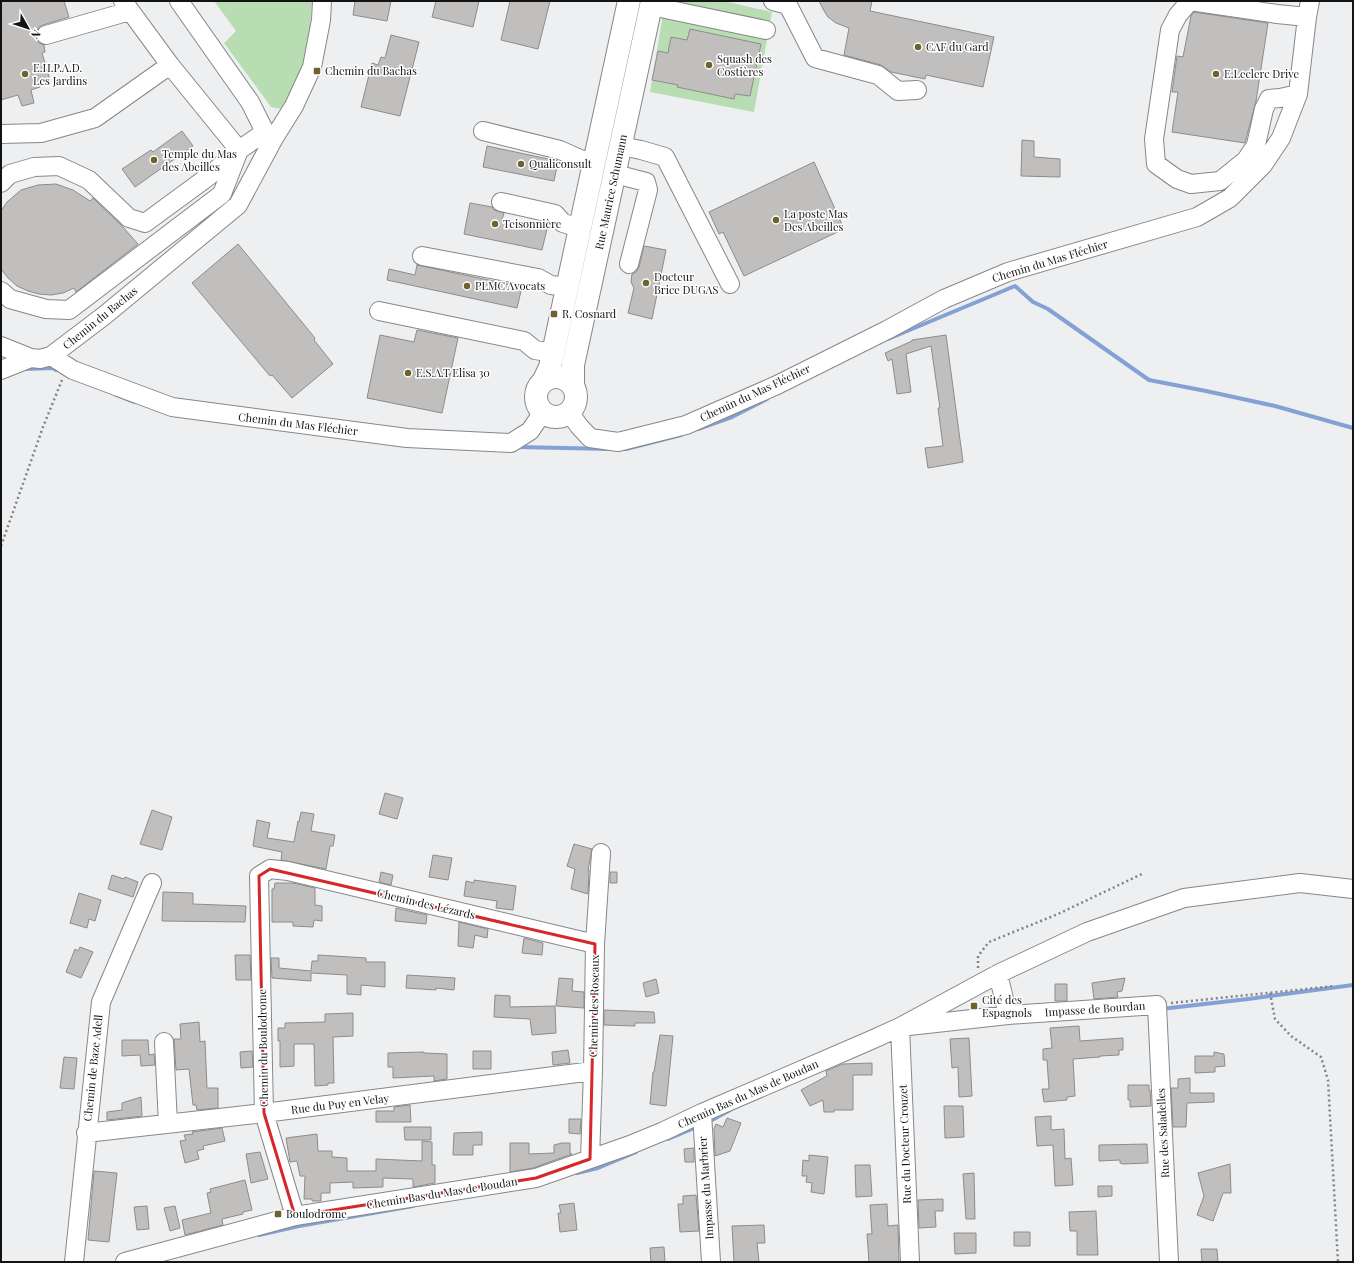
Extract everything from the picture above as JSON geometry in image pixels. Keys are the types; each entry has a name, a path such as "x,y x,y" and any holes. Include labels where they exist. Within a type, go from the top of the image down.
{"main road":[{"name":"Rue Maurice Schumann","path":"544,380 550,367 629,1"},
{"name":"Rue Maurice Schumann","path":"573,384 574,365 651,3"},
{"path":"558,376 563,377 573,384 577,399 575,406 570,412 564,416 556,417 549,416 543,412 536,398 539,385 544,380 558,376"}],"street":[{"path":"1,182 10,174 34,167 60,166 89,180 129,218 145,223 209,176 239,150 270,135 250,102 179,1"},
{"name":"Chemin du Bachas","path":"1,370 31,358 40,359 51,356 105,315 238,205 270,135 294,106 312,67 321,20 322,1"},
{"path":"773,1 788,5 815,58 878,75 898,92 917,90"},
{"path":"1298,94 1269,99 1264,109 1256,145 1246,160 1220,182 1191,184 1177,179 1156,164 1154,139 1170,30 1178,15 1190,1 1277,14 1308,9"},
{"path":"651,3 766,30"},
{"path":"46,35 127,6 170,65 239,150"},
{"name":"Chemin du Mas Fléchier","path":"570,412 579,426 590,438 618,442 686,424 777,385 887,330 944,299 1008,272 1197,217 1230,198 1263,165 1281,138 1298,94 1308,9"},
{"path":"1,134 41,133 95,118 170,65"},
{"path":"483,131 560,150 580,159 594,162"},
{"path":"621,146 641,150 666,158 730,284"},
{"path":"1,291 10,299 46,310 69,310 222,194 239,150"},
{"path":"615,174 646,182 648,190 628,264"},
{"path":"502,202 555,214 563,223 580,228"},
{"path":"422,256 538,278 551,285 567,287"},
{"path":"379,311 524,341 535,350 553,353"},
{"path":"1,346 31,358"},
{"name":"Chemin du Mas Fléchier","path":"51,356 73,370 172,407 407,438 510,442 530,431 543,412"},
{"name":"Chemin des Roseaux","path":"590,1159 595,944 600,853"},
{"name":"Chemin des Lézards","path":"259,876 270,869 288,871 595,944"},
{"name":"Chemin du Boulodrome","path":"259,876 264,1113 295,1216"},
{"name":"Chemin de Baze Adell","path":"74,1262 86,1133 101,1002 152,883"},
{"name":"Chemin Bas du Mas de Boudan","path":"125,1262 295,1216 536,1178 664,1131 900,1027 990,978 1087,932 1184,898 1300,883 1353,889"},
{"path":"990,978 1008,1015"},
{"name":"Impasse de Bourdan","path":"900,1027 1008,1015 1157,1005"},
{"name":"Rue des Saladelles","path":"1157,1005 1169,1262"},
{"name":"Rue du Docteur Crouzet","path":"900,1027 910,1262"},
{"path":"164,1042 168,1124"},
{"name":"Rue du Puy en Velay","path":"86,1133 264,1113 593,1072"},
{"name":"Impasse du Marbrier","path":"702,1113 711,1262"}],"path":[{"path":"1,546 43,427 68,367"},
{"path":"990,978 978,970 978,956 989,942 1058,914 1144,873"},
{"path":"1157,1005 1336,986"},
{"path":"1270,993 1275,1019 1291,1036 1321,1056 1328,1080 1338,1262"}],"highlighted area":[{"path":"270,869 595,944 590,1159 536,1178 295,1216 264,1113 259,876"}],"green space":[{"path":"214,1 312,1 309,37 302,73 292,97 282,109 271,107 224,43 236,31"},
{"name":"Squash des Costières","path":"671,1 724,1 772,12 754,112 650,92 663,14 669,14"}],"building":[{"path":"1,1 64,1 69,17 43,25 39,27 36,32 36,38 39,43 44,45 45,52 42,53 50,80 38,84 40,87 31,90 34,103 22,106 18,95 1,100"},
{"path":"355,1 391,1 387,21 353,15"},
{"path":"436,1 479,1 473,27 432,17"},
{"path":"510,1 550,1 538,49 501,40"},
{"name":"CAF du Gard","path":"819,1 872,1 870,11 994,37 983,87 926,75 925,79 891,72 881,65 844,55 849,28 836,23 828,17"},
{"name":"E.Leclerc Drive","path":"1194,12 1268,23 1256,101 1245,143 1172,132 1178,92 1172,92 1177,56 1183,57 1191,16"},
{"path":"690,29 761,44 750,96 735,94 734,99 652,80 658,51 668,53 671,37 687,40"},
{"path":"391,35 419,42 400,116 361,107 372,63 378,65 381,57 385,58"},
{"name":"Temple du Mas des Abeilles","path":"182,131 193,146 135,187 122,169 151,150 153,152"},
{"path":"1022,140 1034,141 1034,157 1060,159 1060,177 1021,176"},
{"name":"Qualiconsult","path":"487,146 558,161 554,181 483,167"},
{"name":"La poste Mas Des Abeilles","path":"814,162 844,229 744,276 723,232 719,234 709,212"},
{"path":"56,184 73,190 90,201 93,198 138,244 76,292 74,288 63,293 51,295 39,294 17,286 1,269 1,211 7,202 21,190 38,185"},
{"name":"Teisonnière","path":"470,203 492,207 494,210 504,213 502,220 547,229 542,250 464,234"},
{"path":"238,244 315,338 314,340 333,364 292,398 272,375 270,376 192,283"},
{"name":"Docteur Brice DUGAS","path":"644,246 666,250 652,319 628,313 634,288 631,282 632,274 636,272 639,267"},
{"name":"PLMC Avocats","path":"417,265 522,287 517,308 387,280 389,269 415,275"},
{"name":"E.S.A.T Elisa 30","path":"417,330 458,338 442,413 367,398 380,335 414,342"},
{"path":"946,335 963,462 928,468 925,448 943,446 938,408 940,408 931,346 906,354 911,392 897,394 892,359 888,361 885,353 912,340"},
{"path":"385,793 403,798 397,819 379,814"},
{"path":"152,810 172,817 162,850 140,844"},
{"path":"301,812 314,814 311,831 335,835 333,846 330,846 326,869 281,860 282,852 253,846 257,820 270,823 267,838 294,842"},
{"path":"574,844 592,849 588,870 588,894 571,889 575,869 567,866"},
{"path":"433,855 452,858 448,880 429,877"},
{"path":"381,872 393,875 391,885 379,882"},
{"path":"610,872 617,872 617,883 610,883"},
{"path":"112,875 124,879 125,877 138,882 133,897 108,889"},
{"path":"474,880 516,886 513,910 496,908 497,901 464,896 466,881 474,883"},
{"path":"275,883 293,883 315,888 315,905 322,906 322,921 314,920 313,927 293,926 293,922 272,922 272,889 274,889"},
{"path":"163,892 193,893 193,904 246,906 245,922 162,921"},
{"path":"79,893 101,900 95,921 89,919 87,928 70,923"},
{"path":"396,908 427,915 426,924 395,921"},
{"path":"459,922 488,929 487,938 475,935 473,948 458,946"},
{"path":"524,938 543,943 542,955 522,953"},
{"path":"80,947 93,952 81,978 66,972 75,949 78,951"},
{"path":"235,955 250,955 251,980 236,980"},
{"path":"318,955 366,958 366,962 385,962 385,987 361,985 361,995 347,994 347,975 311,973 311,981 272,978 271,958 279,958 279,968 311,971 312,961 318,961"},
{"path":"407,975 455,978 454,990 436,988 436,990 406,988"},
{"path":"559,978 573,979 572,991 584,992 584,1008 556,1006"},
{"path":"1125,978 1122,991 1117,992 1118,997 1094,999 1092,983"},
{"path":"656,979 659,993 646,997 643,983"},
{"path":"1055,984 1067,984 1067,1001 1055,1001"},
{"path":"495,995 510,996 510,1007 555,1006 556,1033 532,1035 530,1019 494,1017"},
{"path":"604,1010 654,1012 655,1023 635,1023 635,1026 604,1025"},
{"path":"353,1013 353,1036 333,1037 334,1083 315,1086 314,1044 294,1044 294,1066 280,1067 280,1041 278,1041 278,1028 285,1028 285,1023 325,1022 325,1014"},
{"path":"199,1022 200,1042 205,1041 207,1088 218,1088 218,1108 197,1110 196,1105 193,1105 189,1069 176,1070 174,1039 181,1039 180,1024"},
{"path":"1079,1026 1080,1041 1123,1038 1123,1050 1119,1050 1119,1055 1073,1059 1075,1096 1067,1097 1067,1100 1044,1102 1042,1089 1049,1089 1047,1060 1043,1060 1043,1049 1052,1048 1050,1028"},
{"path":"660,1035 673,1036 666,1106 650,1104 653,1072"},
{"path":"969,1038 972,1096 959,1097 958,1067 952,1068 950,1039"},
{"path":"122,1040 148,1040 149,1055 154,1054 155,1065 141,1066 140,1055 122,1056"},
{"path":"568,1050 570,1063 553,1065 552,1052"},
{"path":"252,1051 253,1067 241,1068 240,1052"},
{"path":"473,1051 491,1051 491,1069 473,1069"},
{"path":"424,1052 447,1054 447,1079 434,1081 434,1076 393,1078 393,1067 388,1067 388,1053"},
{"path":"1214,1052 1224,1054 1225,1066 1215,1067 1215,1072 1195,1073 1195,1056 1214,1056"},
{"path":"64,1057 77,1058 74,1089 60,1088"},
{"path":"872,1063 872,1075 853,1075 853,1110 834,1110 834,1112 824,1112 823,1100 810,1106 801,1090 827,1076 826,1071 843,1064"},
{"path":"1190,1078 1190,1093 1214,1093 1214,1102 1187,1103 1186,1127 1173,1127 1171,1088 1178,1088 1178,1079"},
{"path":"1128,1085 1149,1085 1151,1106 1130,1107 1130,1100 1128,1100"},
{"path":"141,1097 142,1116 107,1120 107,1112 122,1110 122,1103"},
{"path":"410,1105 411,1122 376,1122 376,1111 394,1111 394,1107"},
{"path":"944,1106 963,1106 964,1137 945,1138"},
{"path":"1051,1116 1051,1130 1064,1129 1065,1159 1071,1158 1073,1185 1055,1186 1053,1145 1037,1146 1035,1117"},
{"path":"727,1118 741,1123 730,1151 715,1156 714,1129 716,1124 723,1127"},
{"path":"569,1119 581,1119 580,1134 569,1133"},
{"path":"404,1127 431,1127 431,1140 405,1140"},
{"path":"222,1128 225,1141 203,1146 204,1149 197,1151 199,1159 185,1163 180,1141 186,1140 184,1135 193,1134 192,1132"},
{"path":"482,1132 482,1145 473,1145 473,1155 453,1155 454,1133"},
{"path":"317,1134 318,1151 332,1151 332,1157 347,1158 347,1171 376,1171 376,1159 422,1161 422,1141 432,1142 432,1165 435,1165 435,1183 413,1187 413,1179 383,1178 383,1187 353,1188 353,1182 330,1183 330,1193 321,1193 321,1201 304,1199 305,1176 300,1176 297,1161 290,1162 286,1138"},
{"path":"510,1143 529,1143 529,1154 554,1153 554,1145 570,1143 570,1153 572,1154 533,1168 510,1172"},
{"path":"1147,1144 1148,1163 1123,1164 1120,1163 1120,1160 1099,1161 1099,1145"},
{"path":"694,1148 694,1162 685,1162 684,1149"},
{"path":"260,1152 268,1179 251,1183 246,1154"},
{"path":"809,1155 828,1157 824,1194 811,1192 812,1183 806,1182 807,1176 802,1176 803,1160 809,1161"},
{"path":"1230,1164 1231,1193 1223,1193 1213,1221 1197,1215 1204,1196 1198,1173"},
{"path":"855,1165 870,1165 872,1196 856,1197"},
{"path":"94,1171 117,1173 109,1242 88,1240"},
{"path":"974,1173 975,1219 966,1219 963,1174"},
{"path":"245,1180 252,1210 243,1212 243,1214 222,1219 223,1225 185,1235 182,1220 211,1213 207,1193 211,1192 210,1189"},
{"path":"1098,1186 1112,1186 1112,1196 1098,1197"},
{"path":"696,1195 699,1231 680,1232 678,1204 683,1204 683,1196"},
{"path":"943,1199 943,1211 935,1211 936,1227 919,1228 918,1200"},
{"path":"574,1203 577,1230 560,1232 558,1213 561,1213 559,1205"},
{"path":"887,1204 888,1226 898,1225 899,1262 869,1262 867,1234 872,1234 870,1205"},
{"path":"147,1206 149,1229 137,1230 134,1207"},
{"path":"175,1206 180,1228 170,1231 164,1208"},
{"path":"1096,1211 1098,1255 1077,1255 1077,1231 1070,1231 1069,1212"},
{"path":"764,1225 765,1243 757,1243 759,1262 734,1262 732,1226"},
{"path":"1014,1232 1030,1232 1030,1246 1014,1246"},
{"path":"954,1233 976,1233 976,1253 955,1254"},
{"path":"664,1247 665,1262 651,1262 650,1248"},
{"path":"1201,1249 1217,1249 1218,1262 1202,1262"}],"waterway":[{"path":"888,339 1015,286 1033,302 1048,309 1149,380 1275,406 1353,428"},
{"path":"25,369 53,368 56,370"},
{"path":"116,395 134,402"},
{"path":"698,429 732,417 767,399"},
{"path":"621,449 681,435"},
{"path":"517,447 611,449"},
{"path":"1161,1009 1353,985"},
{"path":"712,1120 730,1110"},
{"path":"668,1139 692,1129"},
{"path":"577,1173 598,1168 636,1152"},
{"path":"259,1235 299,1226 413,1206"}],"place":[{"name":"CAF du Gard","path":"918,47"},
{"name":"Squash des Costières","path":"709,65"},
{"name":"Chemin du Bachas","path":"317,71"},
{"name":"E.H.P.A.D. Les Jardins","path":"25,74"},
{"name":"E.Leclerc Drive","path":"1216,74"},
{"name":"Temple du Mas des Abeilles","path":"154,160"},
{"name":"Qualiconsult","path":"521,164"},
{"name":"La poste Mas Des Abeilles","path":"776,220"},
{"name":"Teisonnière","path":"495,224"},
{"name":"Docteur Brice DUGAS","path":"646,283"},
{"name":"PLMC Avocats","path":"467,286"},
{"name":"R. Cosnard","path":"554,314"},
{"name":"E.S.A.T Elisa 30","path":"408,373"},
{"name":"Cité des Espagnols","path":"974,1006"},
{"name":"Boulodrome","path":"278,1214"}]}
